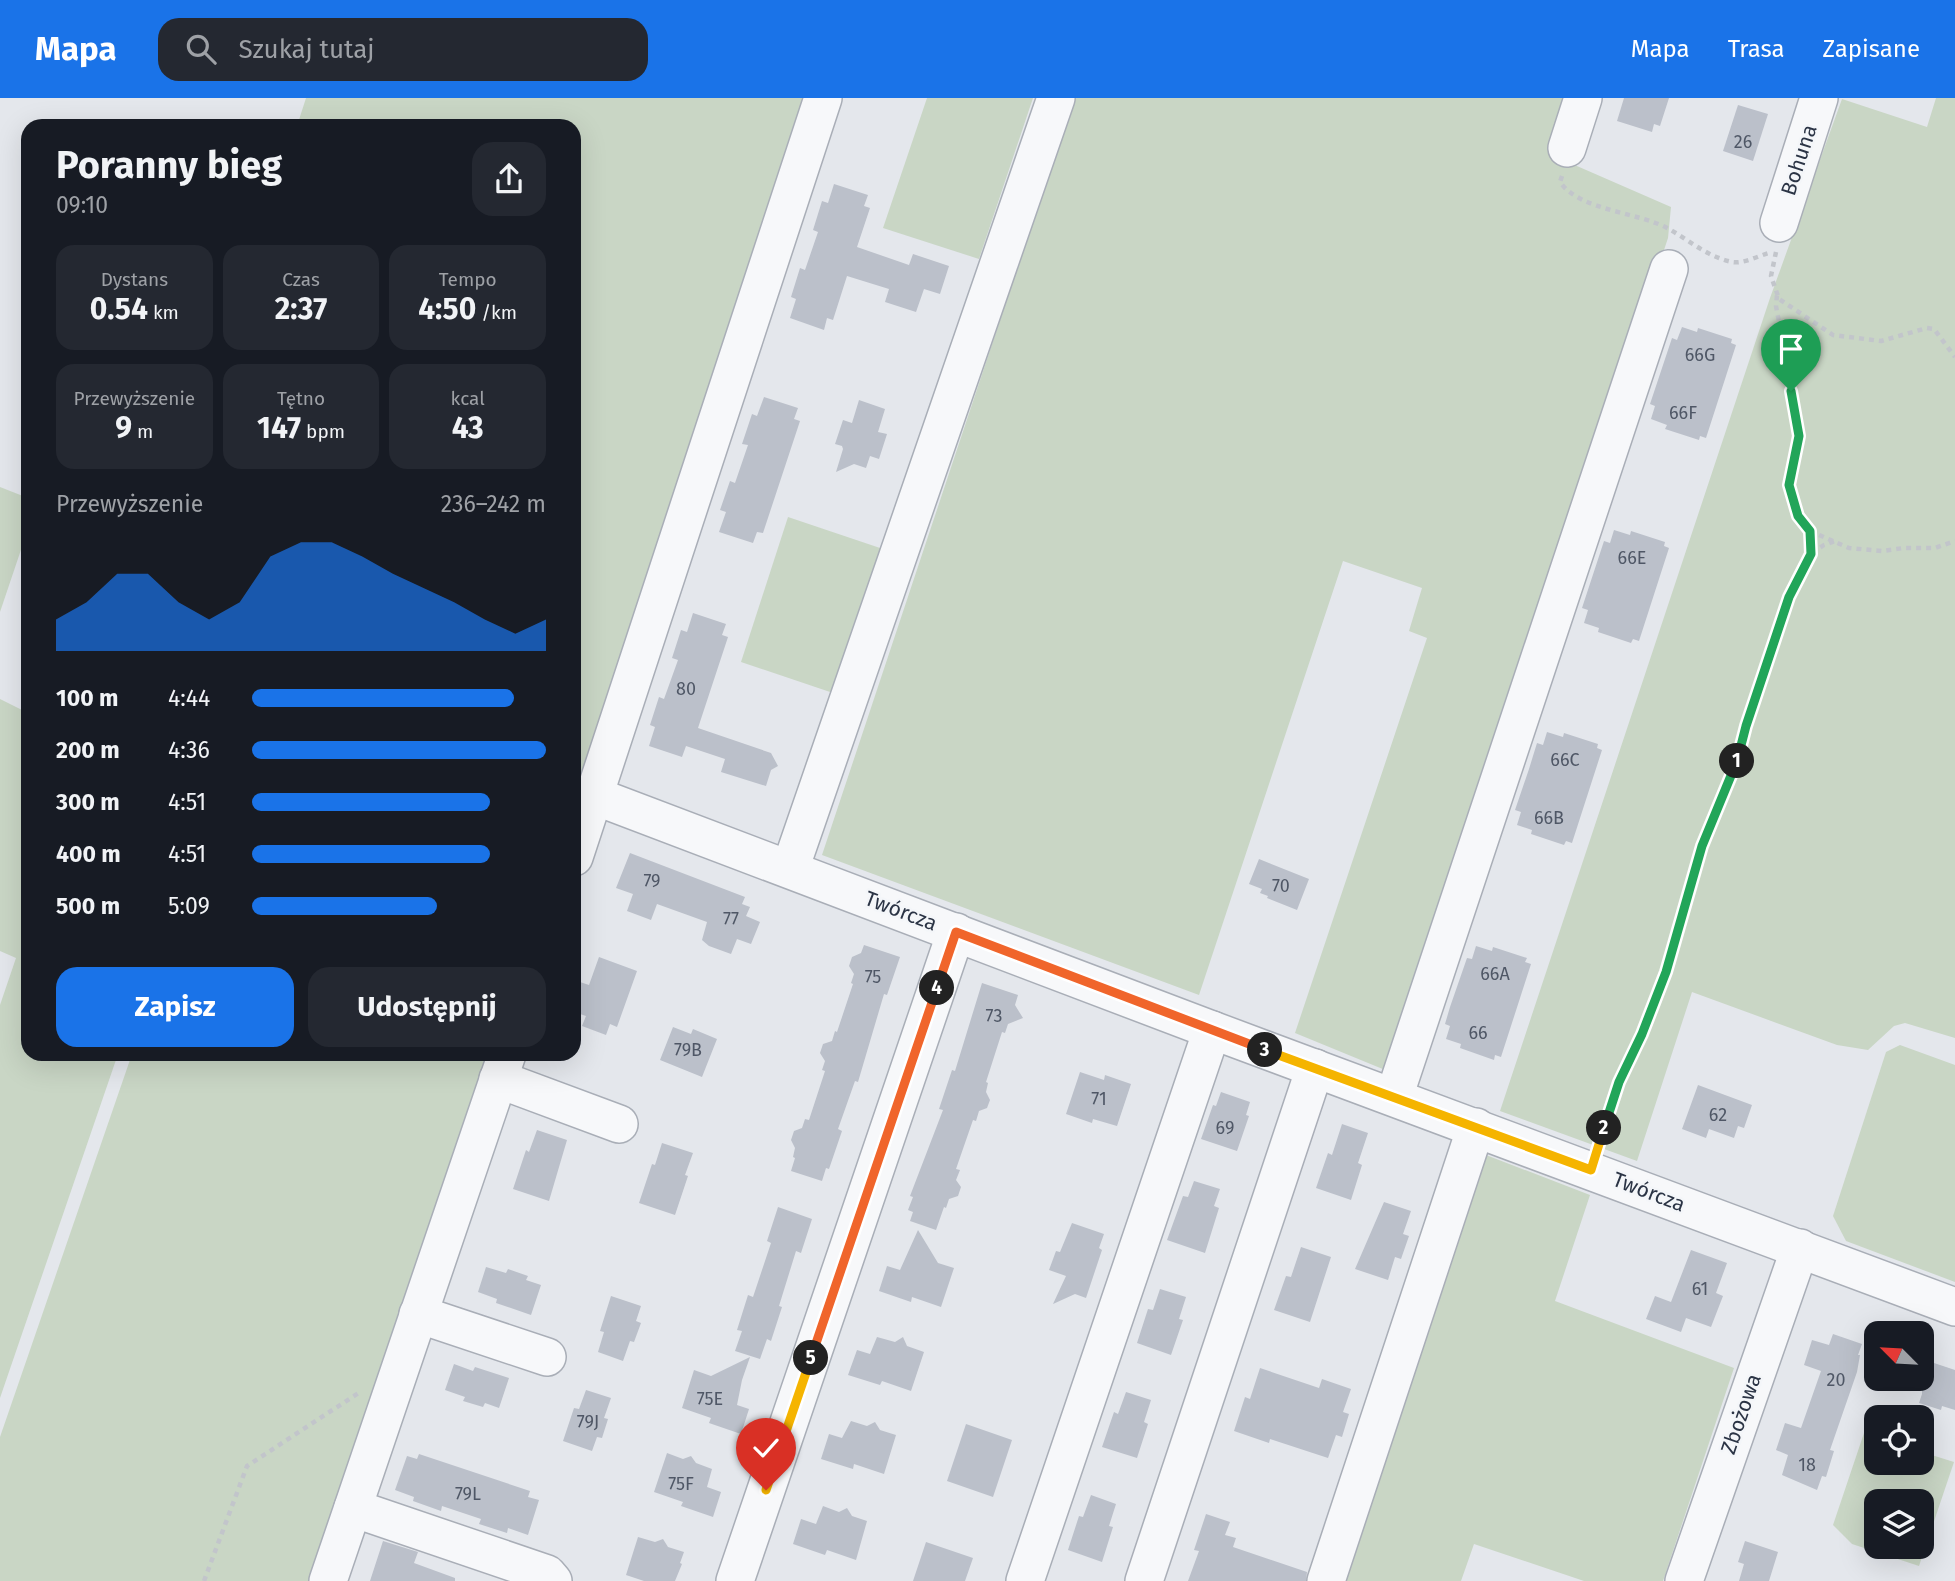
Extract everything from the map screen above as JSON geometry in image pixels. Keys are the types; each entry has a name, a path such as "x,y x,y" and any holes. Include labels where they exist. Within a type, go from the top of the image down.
{"street":[{"path":"581,837 823,98"},
{"path":"790,869 1056,98"},
{"path":"1567,148 1583,98"},
{"name":"Bohuna","path":"1777,237 1819,98"},
{"path":"1394,1097 1669,269"},
{"name":"Twórcza","path":"595,796 1955,1307"},
{"path":"735,1581 956,932"},
{"path":"1025,1581 1212,1030"},
{"path":"328,1581 502,1066 619,1124"},
{"path":"1144,1581 1315,1068"},
{"path":"1326,1581 1476,1127"},
{"name":"Zbożowa","path":"1684,1581 1800,1248"},
{"path":"418,1314 547,1357"},
{"path":"353,1508 547,1574 554,1581"}],"path":[{"path":"1567,148 1560,182 1567,192 1667,228 1718,257 1735,262 1777,237"},
{"path":"1777,237 1771,276 1779,299 1833,335 1881,341 1927,328 1934,329 1955,357"},
{"path":"1777,295 1776,306 1784,348 1783,369 1791,391 1799,436 1789,485 1798,516 1810,531 1849,548 1882,551 1935,548 1955,541"},
{"path":"1810,531 1811,554"},
{"path":"1591,1170 1619,1082 1642,1034 1666,972 1702,846 1735,767 1789,597 1811,554 1835,541"},
{"path":"204,1581 247,1465 312,1421 400,1368"}],"green space":[{"path":"306,98 812,98 585,784 581,783 581,119 299,119"},
{"path":"927,98 1033,98 979,259 883,228"},
{"path":"1074,98 1572,98 1554,156 1671,207 1668,238 1390,1072 1295,1033 1427,638 1409,631 1422,588 1343,561 1199,995 822,855"},
{"path":"1936,98 1955,98 1955,1038 1905,1023 1894,1026 1868,1050 1837,1045 1692,992 1637,1161 1500,1111 1770,298 1842,99 1927,127"},
{"path":"0,487 21,495 21,550 0,612"},
{"path":"788,517 883,549 836,694 741,662"},
{"path":"0,699 21,710 21,1061 116,1061 0,1398 0,1005 16,958 0,951"},
{"path":"1900,1045 1955,1065 1955,1282 1846,1241 1833,1216 1886,1052"},
{"path":"130,1061 494,1061 319,1581 0,1581 0,1437"},
{"path":"1486,1155 1590,1195 1555,1301 1734,1368 1663,1581 1584,1581 1474,1544 1461,1581 1342,1581"},
{"path":"1864,1433 1864,1475 1934,1475 1934,1456 1954,1462 1934,1521 1934,1489 1864,1489 1864,1548 1852,1544 1833,1525"},
{"path":"1898,1559 1921,1559 1919,1566"}],"building":[{"path":"1624,98 1669,98 1660,126 1654,124 1652,132 1617,121"},
{"path":"1738,105 1768,114 1753,161 1723,151"},
{"path":"834,184 868,195 864,206 870,208 857,247 909,265 913,254 949,266 940,294 924,289 916,312 885,302 889,289 847,276 833,320 827,318 824,330 790,318 796,299 791,297 800,268 805,270 818,232 813,230 822,201 828,203"},
{"path":"1682,327 1697,332 1698,328 1732,339 1731,343 1736,345 1706,438 1700,436 1699,440 1665,429 1667,425 1651,419 1655,406 1650,404 1672,338 1677,340"},
{"path":"764,397 798,408 794,419 800,421 763,533 757,532 753,543 719,532 726,512 720,510 730,481 735,483 748,445 742,444 752,414 757,416"},
{"path":"859,400 885,409 878,432 887,434 879,459 870,456 866,468 854,464 836,472 843,449 835,444 843,420 852,423"},
{"path":"1614,530 1630,535 1631,531 1665,542 1664,546 1669,548 1639,641 1633,639 1631,643 1598,632 1599,628 1584,623 1588,610 1582,608 1604,541 1610,543"},
{"path":"693,613 726,624 722,635 728,637 698,728 771,753 778,766 771,770 766,786 721,772 725,759 686,746 682,757 649,746 655,727 650,725 659,697 664,699 678,660 672,658 681,630 687,632"},
{"path":"1547,732 1563,737 1564,733 1598,744 1597,748 1602,750 1572,843 1566,841 1564,845 1531,834 1532,830 1517,825 1521,812 1515,810 1537,743 1543,745"},
{"path":"630,853 745,897 742,904 750,907 746,916 760,922 751,944 737,939 731,954 709,946 702,940 707,922 657,904 651,920 627,911 633,894 616,888"},
{"path":"1259,859 1309,879 1297,910 1267,898 1268,896 1260,893 1262,889 1249,884"},
{"path":"864,945 900,957 887,995 884,994 858,1082 855,1081 838,1129 842,1131 822,1181 791,1171 795,1148 791,1140 794,1131 802,1128 805,1119 809,1120 825,1071 822,1070 825,1061 820,1053 823,1044 832,1041 835,1031 837,1032 853,984 854,974 849,966 852,957 861,953"},
{"path":"1476,946 1492,951 1493,947 1527,958 1525,962 1531,964 1501,1057 1495,1055 1494,1060 1460,1048 1461,1044 1446,1039 1450,1026 1445,1024 1450,1007 1467,958 1472,959"},
{"path":"599,957 637,971 617,1027 610,1024 606,1035 582,1026 586,1016 581,1014 581,982 589,985"},
{"path":"982,983 1018,995 1015,1005 1023,1018 1008,1024 1005,1033 1002,1032 986,1082 986,1092 990,1100 987,1108 979,1111 976,1121 973,1120 956,1169 960,1170 956,1180 961,1187 958,1196 949,1199 936,1230 910,1221 913,1212 908,1210 913,1197 910,1196 943,1110 939,1109 952,1070 955,1071"},
{"path":"673,1027 691,1034 693,1029 717,1039 702,1077 660,1060"},
{"path":"1080,1072 1104,1080 1105,1075 1131,1084 1117,1126 1093,1119 1092,1123 1066,1114"},
{"path":"1698,1085 1752,1105 1744,1128 1738,1126 1734,1138 1709,1129 1706,1138 1682,1129"},
{"path":"1221,1092 1250,1102 1246,1115 1249,1116 1237,1151 1201,1139 1213,1105 1216,1106"},
{"path":"1342,1124 1368,1133 1358,1163 1362,1165 1351,1200 1316,1188 1328,1153 1332,1155"},
{"path":"537,1130 567,1140 549,1201 513,1189 526,1150 529,1152"},
{"path":"662,1143 693,1153 675,1215 639,1203"},
{"path":"1194,1181 1220,1189 1214,1206 1219,1208 1205,1253 1167,1240 1183,1196 1188,1197"},
{"path":"1384,1202 1411,1211 1403,1234 1409,1236 1401,1259 1395,1257 1388,1280 1355,1269"},
{"path":"778,1207 812,1219 801,1253 796,1251 771,1341 767,1339 760,1359 735,1351 742,1331 737,1330 748,1295 753,1297 771,1243 767,1241"},
{"path":"1072,1223 1104,1234 1099,1248 1102,1250 1086,1298 1075,1294 1053,1304 1066,1276 1049,1270"},
{"path":"918,1230 938,1263 954,1268 941,1307 912,1297 911,1302 879,1291 887,1266 900,1270"},
{"path":"1301,1247 1331,1257 1310,1322 1274,1310 1286,1276 1291,1277"},
{"path":"1691,1250 1727,1263 1716,1293 1723,1296 1711,1327 1686,1318 1681,1332 1646,1319 1655,1296 1671,1302"},
{"path":"486,1267 506,1273 508,1269 528,1276 526,1280 541,1285 531,1315 496,1303 497,1299 478,1292"},
{"path":"1160,1289 1186,1297 1179,1319 1183,1320 1171,1355 1137,1343 1148,1309 1153,1310"},
{"path":"611,1296 641,1306 636,1321 641,1323 634,1342 630,1341 623,1361 598,1352 604,1332 600,1331"},
{"path":"1833,1334 1862,1344 1857,1372 1830,1450 1834,1451 1826,1477 1822,1476 1817,1490 1782,1475 1788,1455 1776,1450 1785,1423 1801,1428 1821,1371 1804,1365 1812,1340 1829,1345"},
{"path":"877,1337 895,1342 903,1337 907,1346 924,1352 911,1391 882,1381 880,1385 848,1375 857,1350 870,1354"},
{"path":"750,1357 737,1405 749,1409 741,1434 709,1423 711,1418 682,1408 694,1370 711,1376"},
{"path":"1934,1363 1955,1370 1955,1410 1942,1406 1941,1410 1934,1408 1934,1405 1919,1403 1922,1391 1934,1391"},
{"path":"454,1364 473,1371 475,1367 509,1378 499,1408 485,1403 483,1407 463,1401 465,1397 445,1390"},
{"path":"1260,1368 1319,1388 1322,1379 1351,1389 1343,1412 1349,1414 1342,1437 1336,1435 1328,1458 1270,1439 1269,1443 1234,1431 1245,1397 1250,1399"},
{"path":"586,1390 611,1398 604,1418 608,1419 602,1438 597,1437 592,1451 563,1441 574,1408 579,1409"},
{"path":"1126,1392 1151,1400 1144,1422 1148,1424 1137,1458 1102,1447 1114,1412 1118,1414"},
{"path":"851,1421 867,1426 875,1422 880,1430 896,1435 884,1474 854,1464 853,1469 821,1459 829,1434 842,1438"},
{"path":"966,1424 1012,1440 993,1497 947,1481"},
{"path":"667,1453 683,1459 691,1456 696,1463 712,1469 707,1487 721,1492 713,1517 681,1506 683,1502 654,1492"},
{"path":"419,1454 530,1491 528,1497 539,1500 528,1535 508,1528 507,1533 479,1524 481,1519 442,1506 441,1511 413,1501 414,1497 395,1490 407,1456 417,1459"},
{"path":"1091,1495 1116,1504 1109,1526 1113,1527 1102,1562 1068,1550 1079,1516 1083,1517"},
{"path":"823,1506 839,1512 847,1508 852,1516 867,1521 856,1560 827,1550 825,1555 793,1544 801,1519 816,1524"},
{"path":"1206,1514 1230,1522 1225,1535 1236,1538 1233,1547 1307,1572 1306,1581 1188,1581 1199,1551 1194,1550"},
{"path":"638,1537 655,1542 663,1539 668,1547 684,1552 675,1581 644,1581 626,1575"},
{"path":"383,1541 418,1552 414,1563 455,1578 455,1581 370,1581"},
{"path":"1745,1541 1778,1552 1769,1581 1739,1581 1744,1564 1738,1562"},
{"path":"926,1542 973,1558 965,1581 913,1581"}],"route":[{"path":"766,1490 956,932 1591,1170 1619,1082 1642,1034 1666,972 1702,846 1735,767 1789,597 1811,554 1810,531 1798,516 1789,485 1799,436 1791,391"}]}
